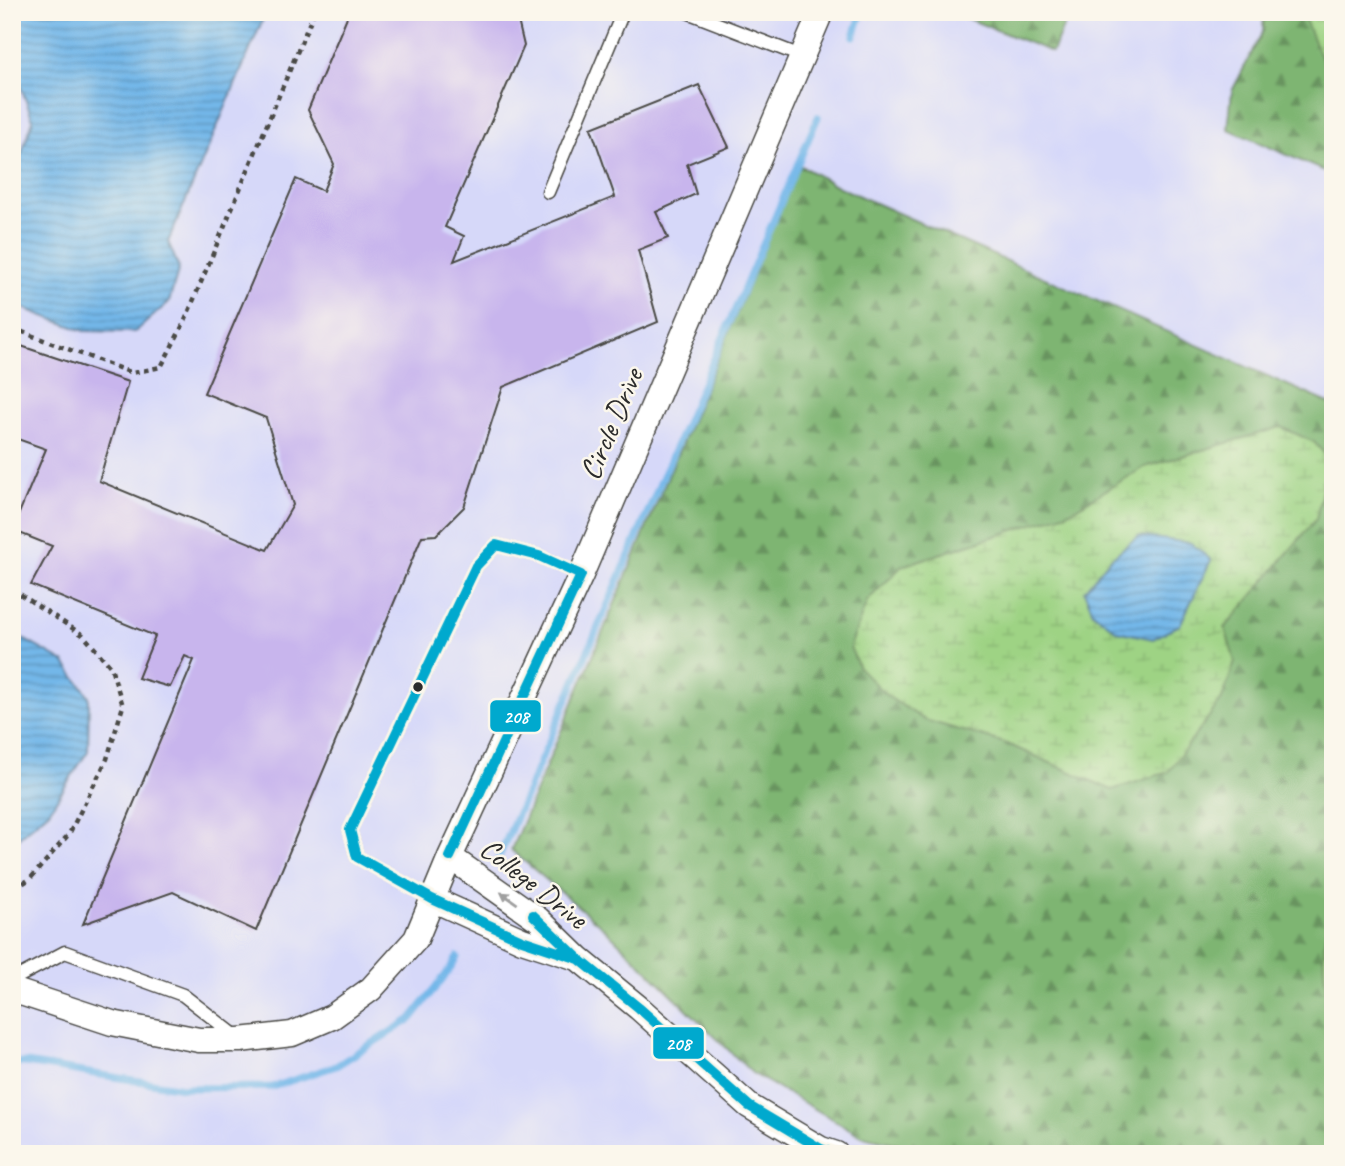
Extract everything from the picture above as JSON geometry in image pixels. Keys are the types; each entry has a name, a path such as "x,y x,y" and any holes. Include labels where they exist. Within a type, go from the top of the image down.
{"street":[{"name":"Circle Drive","path":"12,989 112,1023 200,1040 240,1040 292,1034 332,1017 371,989 416,939 450,857 581,575 821,12"},
{"name":"College Drive","path":"450,857 538,919 579,959 749,1106 821,1149 836,1154"},
{"name":"College Drive","path":"432,899 522,940 579,959"}],"lane":[{"path":"548,192 623,12"},
{"path":"687,12 801,56"},
{"path":"432,899 357,857 350,830 476,566 496,545 539,556 581,575"},
{"path":"12,980 65,952 183,995 240,1040"}],"path":[{"path":"12,328 132,373 161,367 184,323 314,12"},
{"path":"12,589 83,635 111,667 123,706 107,759 69,834 30,879 12,890"}],"shaded area":[{"path":"12,12 1333,12 1333,1154 12,1154"}],"green space":[{"path":"951,12 1070,12 1052,52"},
{"path":"1264,12 1333,12 1333,175 1228,129 1232,91 1263,31"},
{"path":"1302,12 1333,12 1333,76 1318,52"},
{"path":"799,165 839,187 1333,405 1333,1154 944,1154 862,1136 752,1073 606,930 511,850"},
{"path":"1281,427 1314,442 1329,459 1316,519 1225,628 1235,662 1222,699 1168,772 1112,790 1005,743 925,720 887,696 859,668 850,647 867,601 902,566 1067,513 1145,467"},
{"path":"1333,916 1333,1025 1325,985 1324,954 1328,927"}],"water":[{"path":"12,12 266,12 168,242 179,268 169,302 135,332 84,331 12,304 12,181 33,120 12,63"},
{"path":"1138,536 1191,543 1211,560 1180,625 1153,639 1117,631 1093,612 1084,591 1109,560"},
{"path":"12,636 25,640 64,662 89,696 88,751 49,811 12,843"}],"building":[{"path":"349,12 516,12 524,46 445,227 464,236 454,261 615,197 591,128 699,85 729,147 687,164 696,194 656,212 668,238 638,250 658,322 503,387 464,507 436,535 422,536 256,931 173,892 83,924 194,660 185,656 170,687 138,678 155,636 31,585 52,546 12,530 46,449 12,437 12,343 128,382 99,481 267,550 293,505 266,418 204,393 296,179 323,191 334,164 308,110"}],"waterway":[{"path":"854,36 862,12"},
{"path":"499,857 818,117"},
{"path":"12,1063 183,1088 272,1087 336,1066 411,1019 457,957"}],"transit line":[{"name":"208","path":"579,959 522,940 432,899 357,857 350,830 476,566 496,545 539,556 581,575"},
{"name":"208","path":"450,857 581,575"},
{"name":"208","path":"533,915 579,959 639,1008 749,1106 821,1149 835,1154"}]}
